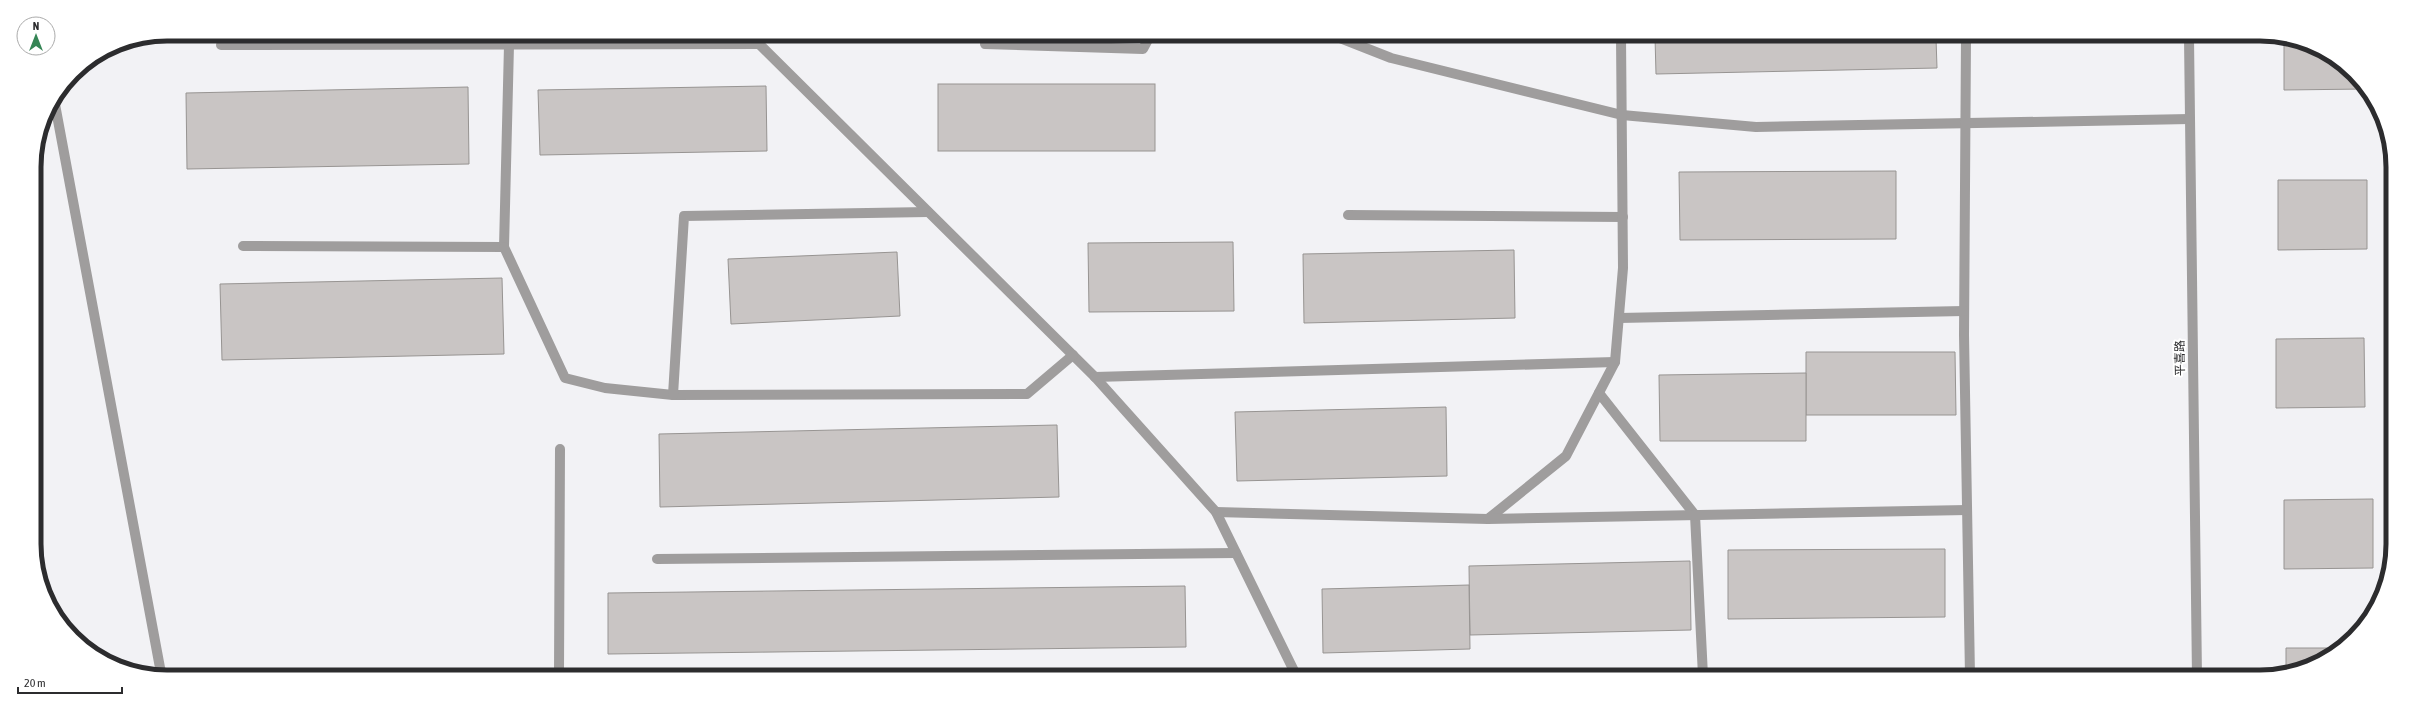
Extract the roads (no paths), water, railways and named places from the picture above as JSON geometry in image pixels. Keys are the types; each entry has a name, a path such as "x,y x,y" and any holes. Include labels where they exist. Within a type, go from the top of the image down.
{"street":[{"path":"512,41 509,45 504,247 564,378 605,388 673,395 1027,394 1072,355"},
{"path":"756,41 1095,377 1216,512 1294,670"},
{"path":"985,44 1143,49 1147,41"},
{"path":"1348,41 1391,58 1622,115 1756,127 2190,119"},
{"path":"1488,519 1566,456 1615,362 1623,268 1621,41"},
{"path":"1966,41 1964,311 1970,670"},
{"name":"平喜路","path":"2189,41 2197,670"},
{"path":"221,45 759,44"},
{"path":"56,109 160,670"},
{"path":"673,395 684,216 928,212"},
{"path":"1348,215 1623,217"},
{"path":"243,246 504,247"},
{"path":"1619,318 1964,311"},
{"path":"1095,377 1615,362"},
{"path":"1599,393 1695,515 1703,670"},
{"path":"559,670 560,449"},
{"path":"1216,512 1488,519 1967,510"},
{"path":"657,559 1236,553"}]}
